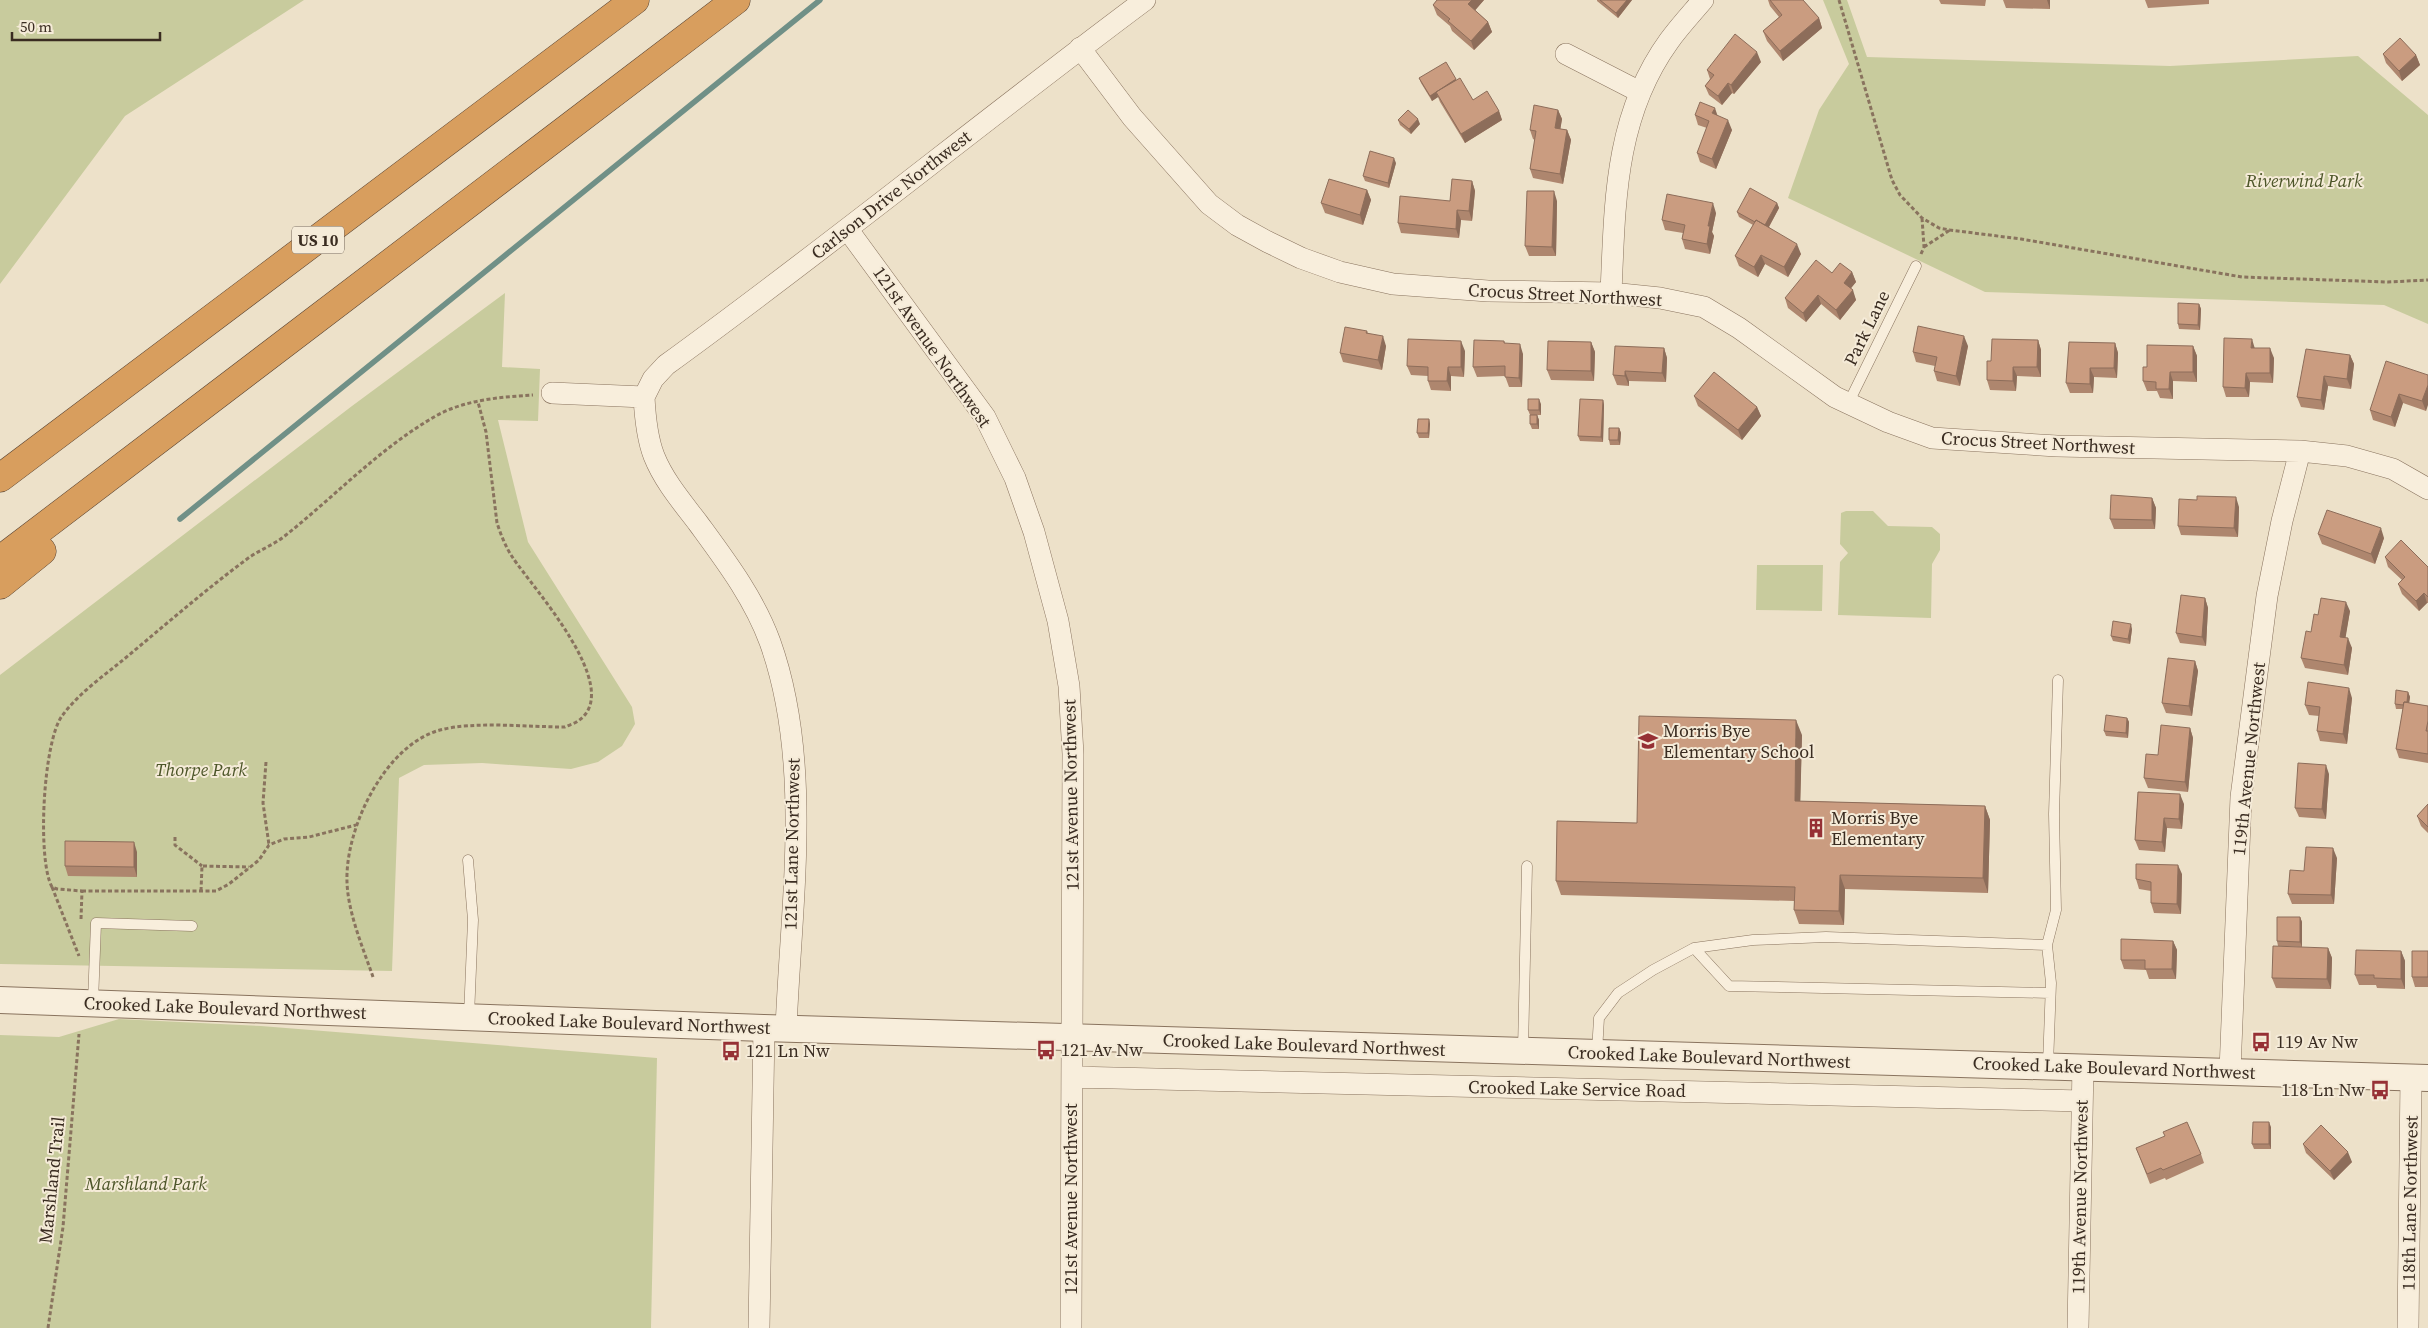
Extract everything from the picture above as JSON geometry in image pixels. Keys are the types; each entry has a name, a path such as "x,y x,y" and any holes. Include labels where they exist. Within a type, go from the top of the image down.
{"highway":[{"name":"US 10","path":"0,478 634,0"},
{"path":"0,560 142,454 736,0"},
{"path":"0,585 104,496 142,454"}],"street":[{"name":"Carlson Drive Northwest","path":"644,397 653,379 666,366 848,230 985,120 1146,0"},
{"path":"1611,293 1618,166 1628,124 1640,92 1668,41 1703,0"},
{"name":"Crocus Street Northwest","path":"1080,48 1132,117 1209,204 1237,226 1301,258 1340,272 1393,284 1488,291 1611,293 1660,298 1704,307 1739,328 1788,365 1848,404 1932,438 2057,446 2300,451 2348,456 2393,468 2428,489"},
{"path":"1566,54 1640,92"},
{"name":"121st Avenue Northwest","path":"848,230 985,417 1015,478 1034,532 1058,621 1069,696 1073,754 1070,1328"},
{"path":"552,393 644,397"},
{"name":"121st Lane Northwest","path":"644,397 654,456 667,482 742,586 769,641 784,688 793,740 796,800 775,1028 760,1328"},
{"name":"119th Avenue Northwest","path":"2230,1071 2241,797 2267,596 2282,521 2300,451"},
{"name":"Crooked Lake Boulevard Northwest","path":"0,1000 1072,1038 2082,1066 2420,1078"},
{"name":"119th Avenue Northwest","path":"2078,1328 2082,1066"},
{"name":"Crooked Lake Service Road","path":"1072,1077 2082,1101"},
{"name":"118th Lane Northwest","path":"2408,1328 2420,1078"}],"lane":[{"name":"Park Lane","path":"1848,404 1916,266"},
{"path":"2048,1066 2050,993 2047,945 2056,910 2054,814 2058,680"},
{"path":"468,860 473,920 469,1017"},
{"path":"1523,1051 1527,866"},
{"path":"93,1003 96,924 192,926"},
{"path":"1597,1053 1599,1018 1618,993 1653,970 1694,948 1753,940 1826,937 2047,945"},
{"path":"1694,948 1730,986 2050,993"}],"path":[{"path":"1839,0 1892,180 1900,195 1922,218 1939,228 2021,239 2242,277 2388,282 2428,280"},
{"path":"1916,266 1924,247 1922,218"},
{"path":"1924,247 1950,230"},
{"path":"80,956 45,867 46,772 54,730 62,717 90,687 205,592 248,558 283,537 358,473 435,416 497,398 552,393"},
{"path":"373,977 354,917 347,883 349,854 356,825 387,770 402,751 425,735 460,725 565,727 580,720 588,709 592,693 588,673 570,637 515,562 502,537 498,523 486,432 478,402"},
{"path":"266,762 263,803 269,845"},
{"path":"52,887 58,890 82,891 216,891 229,884 259,860 269,845 284,838 309,837 356,825"},
{"path":"174,837 175,845 202,866 250,867"},
{"path":"201,891 202,866"},
{"path":"81,922 82,891"},
{"path":"79,964 80,947"},
{"name":"Marshland Trail","path":"48,1328 63,1227 80,1034"}],"green space":[{"path":"0,0 304,0 125,116 0,284"},
{"name":"Riverwind Park","path":"1823,0 1847,0 1867,57 2170,66 2358,56 2428,115 2428,324 2384,305 1985,292 1788,198 1819,110 1849,64"},
{"name":"Thorpe Park","path":"505,293 502,367 540,369 538,421 498,420 528,542 632,707 635,724 622,746 598,762 571,769 482,763 424,765 399,778 392,971 0,964 0,675 352,406"},
{"path":"1846,511 1873,511 1888,526 1932,527 1940,534 1940,550 1932,564 1931,618 1838,615 1840,562 1848,553 1840,544 1841,513"},
{"path":"1757,565 1823,565 1822,611 1756,610"},
{"name":"Marshland Park","path":"119,1019 261,1026 657,1058 651,1328 0,1328 0,1035 59,1037"}],"building":[{"path":"1437,0 1472,0 1468,4 1488,22 1471,41 1448,21 1450,19 1433,5"},
{"path":"1600,0 1627,0 1616,13"},
{"path":"1770,0 1803,0 1819,18 1780,51 1763,31 1782,15"},
{"path":"1735,34 1757,52 1731,85 1728,83 1718,96 1705,86 1714,75 1707,70"},
{"path":"2400,38 2416,55 2399,71 2383,54"},
{"path":"1446,62 1456,79 1430,96 1419,78"},
{"path":"1460,78 1473,100 1487,91 1499,111 1461,134 1436,92"},
{"path":"1700,102 1715,108 1712,113 1728,120 1712,159 1697,153 1709,121 1695,115"},
{"path":"1534,105 1558,110 1555,128 1567,130 1560,174 1530,169 1536,131 1530,130"},
{"path":"1408,110 1418,119 1409,129 1398,120"},
{"path":"1370,151 1394,158 1388,183 1363,176"},
{"path":"1329,179 1367,190 1360,215 1321,203"},
{"path":"1452,179 1472,181 1469,211 1457,210 1456,229 1398,223 1400,196 1450,201"},
{"path":"1750,188 1777,203 1765,225 1737,212"},
{"path":"1527,191 1554,191 1552,247 1525,246"},
{"path":"1667,194 1713,203 1708,226 1710,226 1707,244 1682,239 1685,225 1662,220"},
{"path":"1756,220 1797,244 1784,267 1761,255 1754,267 1735,256"},
{"path":"1816,260 1832,273 1840,263 1852,272 1844,283 1853,290 1836,310 1818,295 1803,313 1785,298"},
{"path":"2178,303 2199,304 2198,325 2178,324"},
{"path":"1918,326 1964,336 1956,376 1934,371 1937,357 1913,352"},
{"path":"1345,327 1383,336 1378,360 1340,353"},
{"path":"2224,338 2252,339 2251,348 2270,348 2270,373 2246,373 2245,388 2223,387"},
{"path":"1408,339 1461,341 1461,367 1448,367 1447,381 1428,381 1428,367 1407,366"},
{"path":"1992,339 2038,340 2037,367 2013,367 2013,381 1987,380 1987,361 1991,361"},
{"path":"1474,340 1504,341 1504,343 1520,344 1519,378 1505,377 1505,366 1473,367"},
{"path":"1548,341 1591,342 1591,371 1547,370"},
{"path":"2069,342 2115,343 2114,368 2090,368 2090,384 2066,383"},
{"path":"2147,345 2193,346 2193,372 2170,372 2169,389 2156,389 2156,382 2143,381 2143,367 2147,367"},
{"path":"1615,346 1664,348 1662,373 1625,371 1625,376 1613,375"},
{"path":"2306,349 2350,355 2347,379 2324,376 2321,400 2297,397"},
{"path":"2386,361 2428,375 2428,385 2422,401 2399,394 2391,417 2370,410"},
{"path":"1714,372 1757,407 1738,430 1694,396"},
{"path":"1528,399 1539,399 1539,410 1528,410"},
{"path":"1580,399 1603,400 1601,437 1578,436"},
{"path":"1530,415 1537,415 1537,424 1530,424"},
{"path":"1418,419 1429,419 1428,433 1417,433"},
{"path":"1609,428 1619,428 1618,440 1609,440"},
{"path":"2111,495 2152,498 2152,520 2110,519"},
{"path":"2197,496 2236,497 2234,528 2178,526 2179,499 2197,500"},
{"path":"2327,510 2381,528 2371,554 2318,534"},
{"path":"2401,540 2428,567 2428,597 2424,593 2416,601 2398,584 2405,577 2385,557"},
{"path":"2181,595 2205,598 2202,637 2176,633"},
{"path":"2321,598 2346,602 2340,637 2348,638 2344,665 2301,658 2306,631 2311,632 2314,614 2318,615"},
{"path":"2113,621 2131,624 2128,639 2111,636"},
{"path":"2168,658 2195,661 2189,706 2162,703"},
{"path":"2308,682 2349,688 2343,734 2317,731 2320,707 2305,705"},
{"path":"2396,690 2408,692 2407,702 2404,702 2403,705 2395,704"},
{"path":"2404,702 2428,706 2426,731 2428,731 2428,754 2396,749"},
{"path":"2106,715 2127,718 2126,733 2104,731"},
{"name":"Morris Bye Elementary","path":"1639,716 1796,720 1795,801 1985,806 1983,878 1840,875 1839,911 1794,910 1795,887 1556,881 1557,821 1637,823"},
{"path":"2161,725 2190,728 2185,782 2144,778 2146,754 2158,755"},
{"path":"2298,763 2326,765 2322,809 2295,808"},
{"path":"2138,792 2180,794 2179,819 2164,818 2162,842 2135,840"},
{"path":"2428,804 2428,827 2417,816"},
{"path":"65,841 134,842 134,867 65,866"},
{"path":"2306,847 2333,848 2331,895 2288,894 2290,870 2304,871"},
{"path":"2136,864 2178,865 2177,904 2151,903 2151,882 2136,879"},
{"path":"2277,917 2300,917 2300,942 2277,941"},
{"path":"2121,939 2173,941 2172,969 2145,969 2145,960 2121,960"},
{"path":"2273,946 2328,948 2327,979 2272,978"},
{"path":"2356,950 2401,951 2401,979 2374,978 2374,975 2355,975"},
{"path":"2412,951 2428,951 2428,977 2412,977"},
{"path":"2187,1122 2201,1154 2163,1170 2161,1168 2147,1174 2136,1148 2165,1136 2163,1132"},
{"path":"2253,1122 2269,1122 2269,1144 2252,1144"},
{"path":"2321,1125 2348,1152 2330,1171 2303,1144"}],"waterway":[{"path":"180,519 820,0"}],"place":[{"name":"Morris Bye Elementary School","path":"1648,741"},
{"name":"Morris Bye Elementary","path":"1816,828"},
{"name":"119 Av Nw","path":"2261,1042"},
{"name":"121 Av Nw","path":"1046,1050"},
{"name":"121 Ln Nw","path":"731,1051"},
{"name":"118 Ln Nw","path":"2380,1090"}]}
